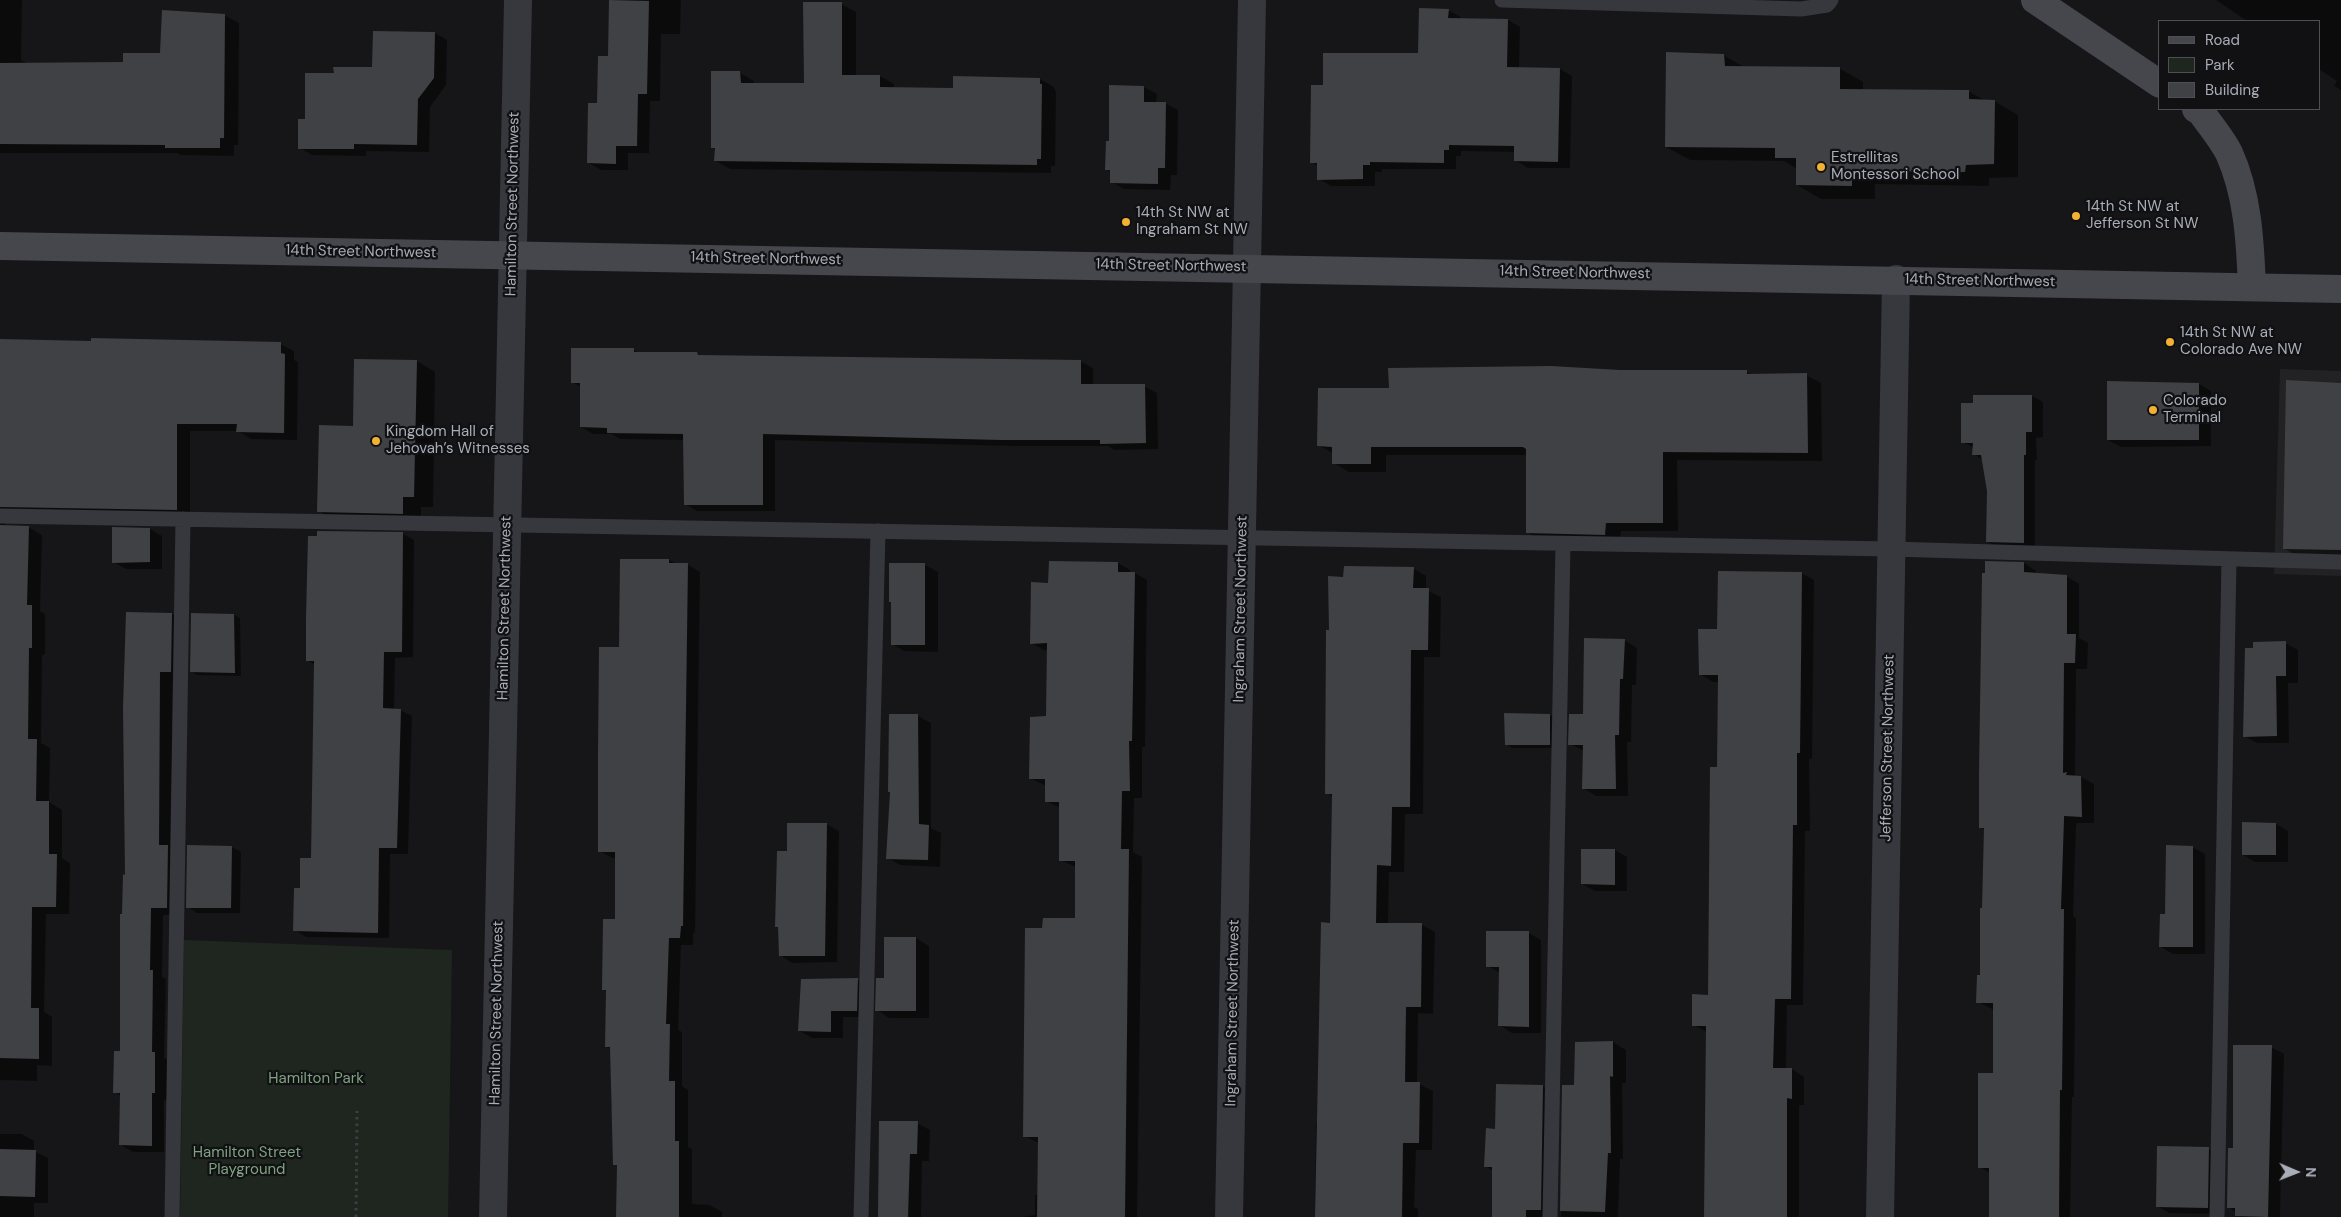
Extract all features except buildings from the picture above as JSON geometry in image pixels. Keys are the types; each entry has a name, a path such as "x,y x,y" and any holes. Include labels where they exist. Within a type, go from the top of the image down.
{"street":[{"name":"Hamilton Street Northwest","path":"493,1217 518,0"},
{"name":"Ingraham Street Northwest","path":"1229,1217 1252,0"},
{"path":"2035,0 2158,83"},
{"path":"2198,110 2201,112 2228,153 2244,202 2248,224 2252,286"},
{"name":"14th Street Northwest","path":"0,246 1896,279 2341,289"},
{"name":"Jefferson Street Northwest","path":"1880,1217 1896,279"}],"lane":[{"path":"1502,0 1801,8 1827,5 1831,0"},
{"path":"0,516 1891,549 2341,562"},
{"path":"172,1217 183,519"},
{"path":"861,1217 878,531"},
{"path":"1550,1217 1563,544"},
{"path":"2217,1217 2229,559"}],"path":[{"path":"356,1217 357,1111"}],"shaded area":[{"path":"2280,369 2341,371 2341,576 2274,574"}],"green space":[{"name":"Hamilton Park","path":"184,940 452,950 448,1217 180,1217"}],"place":[{"name":"Estrellitas Montessori School","path":"1821,167"},
{"name":"14th St NW at Jefferson St NW","path":"2076,216"},
{"name":"14th St NW at Ingraham St NW","path":"1126,222"},
{"name":"14th St NW at Colorado Ave NW","path":"2170,342"},
{"name":"Colorado Terminal","path":"2153,410"},
{"name":"Kingdom Hall of Jehovah’s Witnesses","path":"376,441"}],"park label":[{"name":"Hamilton Street Playground","path":"247,1162"}]}
